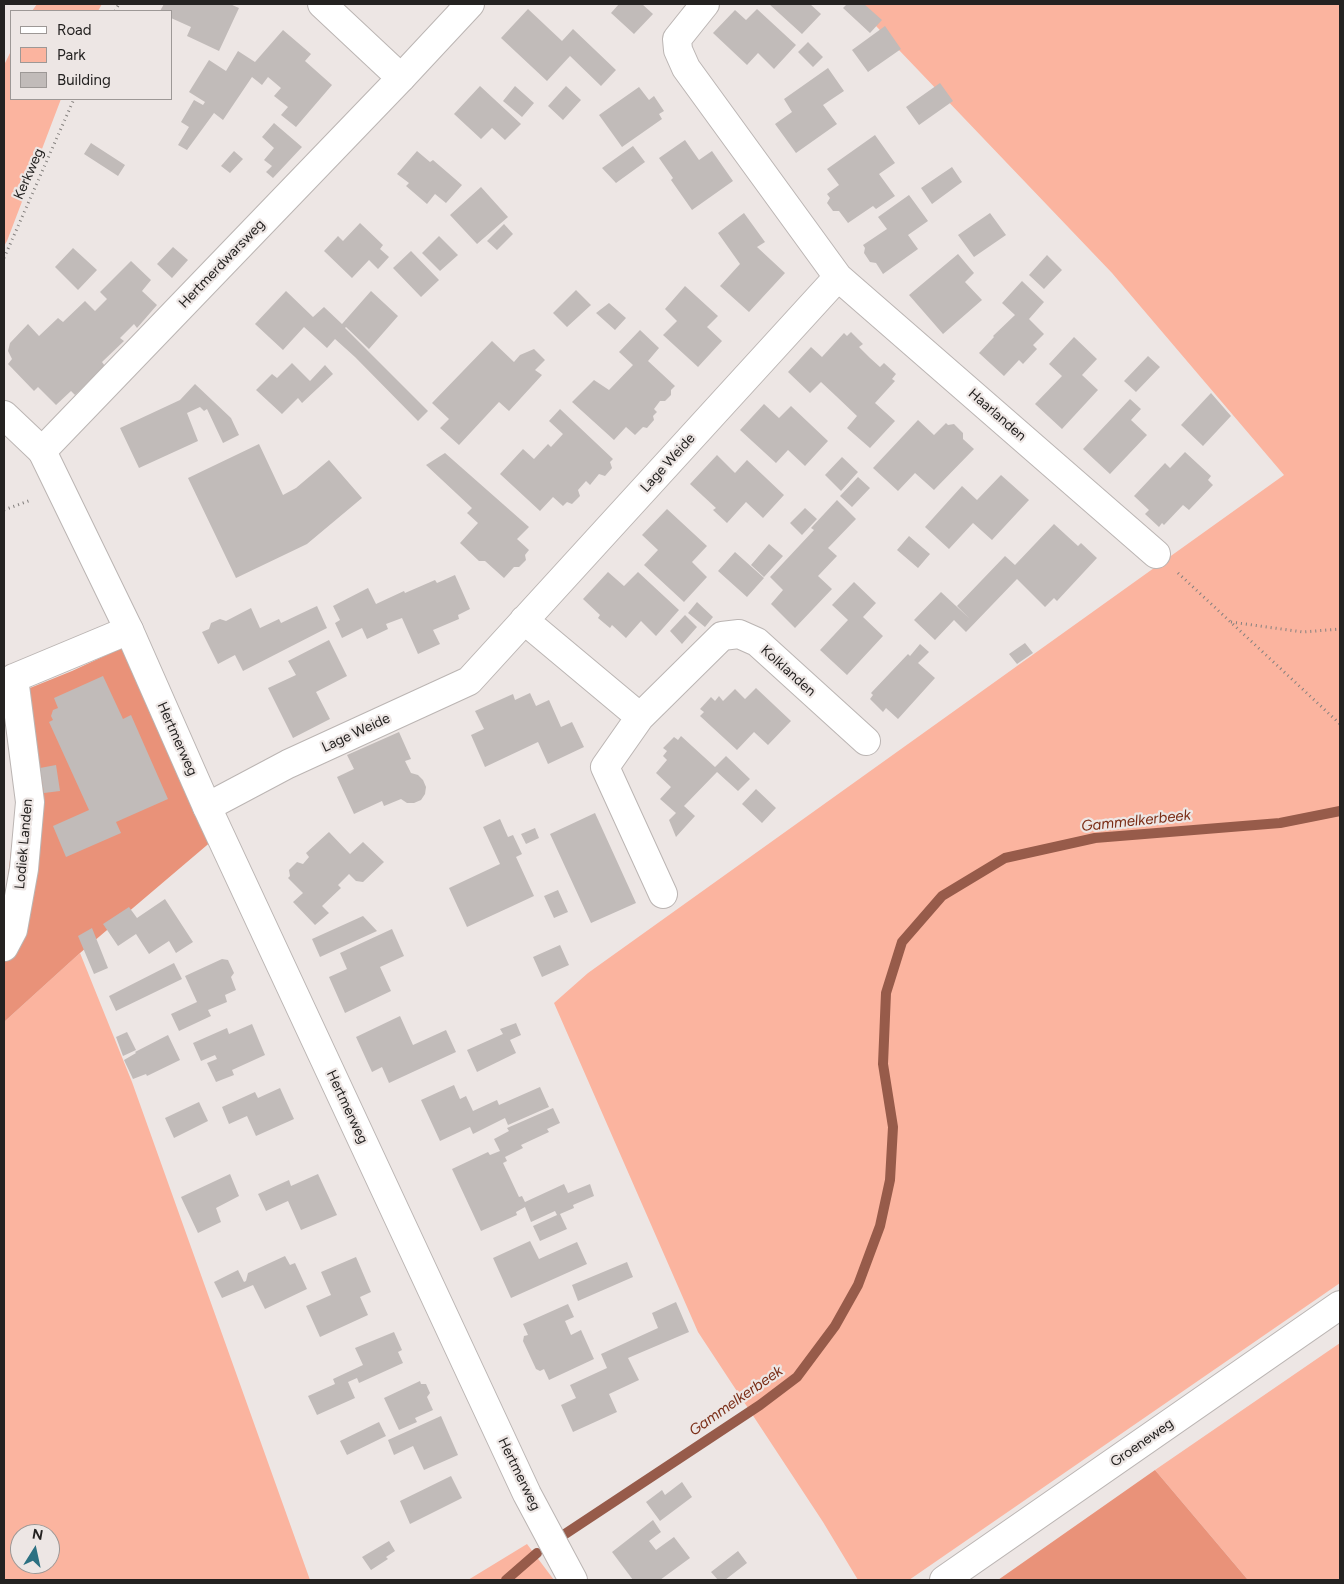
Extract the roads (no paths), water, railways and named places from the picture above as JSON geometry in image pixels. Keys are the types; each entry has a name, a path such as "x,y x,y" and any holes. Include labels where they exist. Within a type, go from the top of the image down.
{"street":[{"path":"322,4 401,78"},
{"name":"Hertmerdwarsweg","path":"42,451 470,4"},
{"path":"705,4 677,39 678,50 686,68 838,277"},
{"name":"Haarlanden","path":"838,277 1156,554"},
{"name":"Lage Weide","path":"207,806 288,764 469,681 838,277"},
{"name":"Hertmerweg","path":"4,415 42,451 129,630 207,806 527,1494 573,1580"},
{"path":"524,620 640,717"},
{"path":"9,674 129,630"},
{"name":"Kolklanden","path":"662,894 605,767 640,717 722,636 739,634 757,642 866,741"},
{"name":"Lodiek Landen","path":"4,947 13,930 23,878 30,802 9,674"},
{"name":"Groeneweg","path":"944,1580 1340,1305"}],"waterway":[{"name":"Gammelkerbeek","path":"562,1536 760,1405 797,1377 835,1326 858,1285 880,1226 890,1180 893,1127 883,1064 886,993 902,942 942,896 1005,858 1095,838 1280,823 1340,811"},
{"name":"Gammelkerbeek","path":"506,1580 537,1553"}]}
